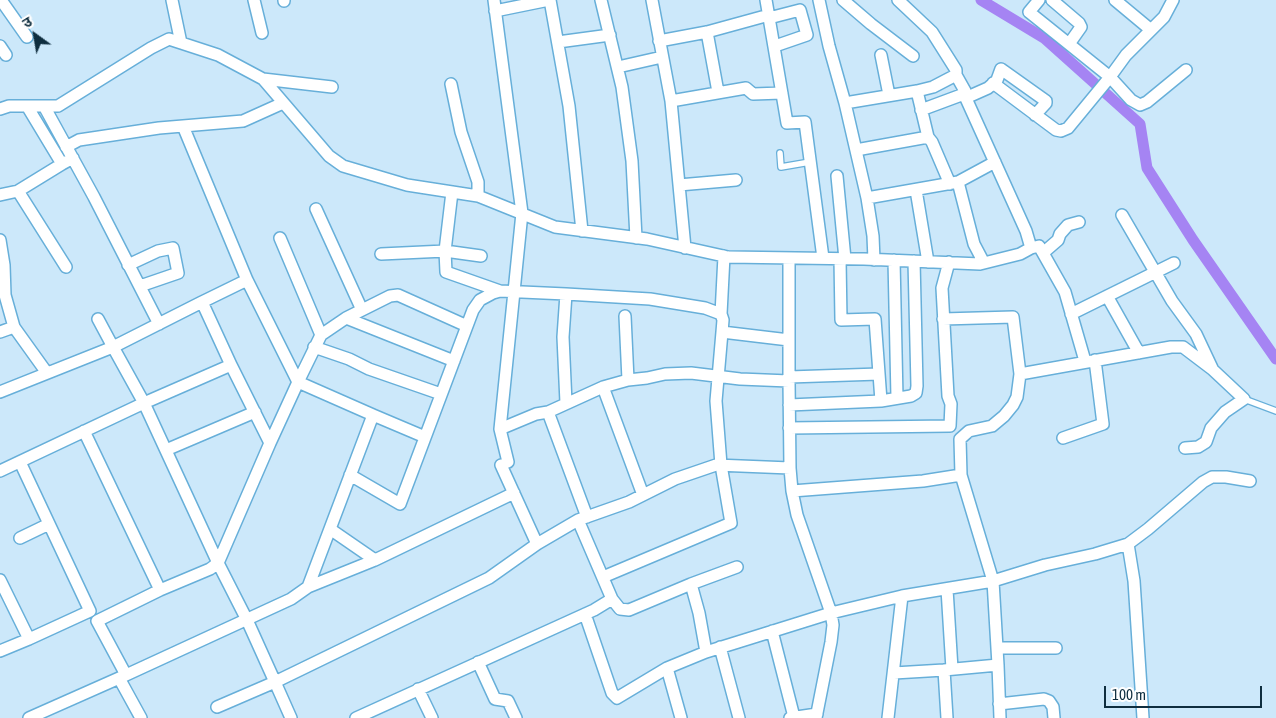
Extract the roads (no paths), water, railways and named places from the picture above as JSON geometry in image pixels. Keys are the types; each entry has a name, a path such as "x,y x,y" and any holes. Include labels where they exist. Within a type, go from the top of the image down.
{"street":[{"path":"1,0 27,37"},
{"path":"172,0 181,43"},
{"path":"254,0 262,33"},
{"path":"537,544 514,493 504,464 500,429 522,213 495,5 550,0 569,106 582,231"},
{"path":"601,0 618,67 632,161 636,238"},
{"path":"652,0 671,101 685,248"},
{"path":"766,0 787,123 805,122 823,258"},
{"path":"819,0 867,198 873,236 874,260"},
{"path":"843,0 913,56"},
{"path":"898,0 932,32 952,64 1031,248"},
{"path":"1039,0 1030,12 1131,100 1140,105 1147,102 1186,70"},
{"path":"1052,0 1079,23 1082,28 1069,44"},
{"path":"1115,0 1151,30"},
{"path":"994,83 1056,130 1061,131 1068,128 1126,56 1164,17 1173,0"},
{"path":"659,41 708,32 800,10 807,35 775,46"},
{"path":"708,32 718,92"},
{"path":"558,42 610,35"},
{"path":"0,109 9,106 58,106 151,48 169,39 218,55 263,79 332,87"},
{"path":"881,55 889,95"},
{"path":"618,67 662,57"},
{"path":"921,110 964,94 970,96 977,94 997,80 1001,69 1046,100 1046,103 1035,115"},
{"path":"845,103 933,87 956,75"},
{"path":"263,79 329,156 343,166 407,185 478,196 555,227 636,238 724,256 984,263 1020,254 1039,246 1066,292 1071,314 1090,360 1103,424 1063,438"},
{"path":"451,84 461,132 478,182 478,196"},
{"path":"671,101 746,88 753,94 782,93"},
{"path":"917,91 928,137 954,183 974,244 984,263"},
{"path":"66,147 79,140 183,126 243,121 283,103"},
{"path":"27,106 67,161 140,286 159,324"},
{"path":"44,106 66,147 67,161"},
{"path":"183,126 248,280 298,382 426,437"},
{"path":"856,150 928,137"},
{"path":"0,194 18,190 67,161"},
{"path":"867,198 954,183 995,162"},
{"path":"837,176 843,259 841,320 875,319 880,401"},
{"path":"679,185 736,180"},
{"path":"18,190 66,267"},
{"path":"916,190 928,262"},
{"path":"452,192 445,252 446,272 500,291"},
{"path":"316,209 362,310"},
{"path":"1122,215 1154,273 1196,334 1212,369"},
{"path":"1043,253 1058,240 1064,228 1079,222"},
{"path":"280,238 321,335"},
{"path":"0,240 4,265 5,295 14,327 47,373"},
{"path":"128,265 158,251 173,248 178,272 140,286"},
{"path":"381,254 445,252 481,256"},
{"path":"603,577 731,523 721,465 716,401 723,320 721,314 724,256"},
{"path":"789,258 789,428 792,491 797,516 831,613 833,625 817,716 790,718"},
{"path":"894,260 898,398"},
{"path":"789,405 880,401 911,396 916,393 914,261"},
{"path":"789,428 950,426 951,404 948,396 942,288 949,262"},
{"path":"1071,314 1174,263"},
{"path":"0,392 113,347 248,280"},
{"path":"350,475 400,504 473,310 480,300 493,293 514,291 650,299 705,308 721,314"},
{"path":"566,294 564,337 566,403"},
{"path":"97,621 160,590 210,569 218,563 270,443 321,335 346,318 390,296 398,295 467,326"},
{"path":"1107,296 1139,353"},
{"path":"202,302 270,443"},
{"path":"625,316 628,380"},
{"path":"943,319 1013,317 1020,374 1017,397 1004,416 992,426 969,431 960,439 961,475 993,581 1000,718"},
{"path":"346,318 454,361"},
{"path":"98,319 144,403 218,563 247,620 291,718"},
{"path":"0,332 14,327"},
{"path":"722,332 789,340"},
{"path":"1020,374 1171,346 1183,347 1212,369 1244,399 1226,412 1211,428 1206,442 1198,447 1185,448"},
{"path":"314,347 349,359 369,369 441,394"},
{"path":"0,471 231,364"},
{"path":"500,429 536,414 548,412 603,387 628,380 665,374 691,372 740,379 789,379 879,374"},
{"path":"603,387 643,495"},
{"path":"166,450 255,412"},
{"path":"548,412 603,577 612,599 620,609 629,610 737,567"},
{"path":"308,588 373,415"},
{"path":"84,431 160,590"},
{"path":"20,462 90,611 97,621 123,676 141,718"},
{"path":"217,707 275,682 489,578 537,544 583,519 643,495 676,479 716,465 790,468"},
{"path":"792,491 923,481 961,475"},
{"path":"585,614 612,694 617,698 666,668 706,652 831,613 902,596 993,581 1045,564 1095,554 1128,544 1203,482 1212,477 1250,481"},
{"path":"29,718 247,620 291,599 308,588 375,560 514,493"},
{"path":"20,538 49,524"},
{"path":"330,529 375,560"},
{"path":"1128,544 1134,580 1143,718"},
{"path":"0,580 29,639"},
{"path":"691,584 699,613 706,652"},
{"path":"947,589 947,718"},
{"path":"888,718 902,596"},
{"path":"356,718 585,614 612,599"},
{"path":"0,651 90,611"},
{"path":"772,631 794,718"},
{"path":"720,648 739,718"},
{"path":"997,648 1056,648"},
{"path":"478,662 495,699 508,701 516,718"},
{"path":"894,673 998,665"},
{"path":"666,668 682,718"},
{"path":"418,689 432,718"},
{"path":"999,704 1044,699 1049,701 1053,707 1054,718"}],"lane":[{"path":"780,153 781,167 810,162"},
{"path":"1244,399 1276,411"}],"waterway":[{"path":"981,0 1044,38 1140,124 1147,168 1193,240 1276,359"}]}
